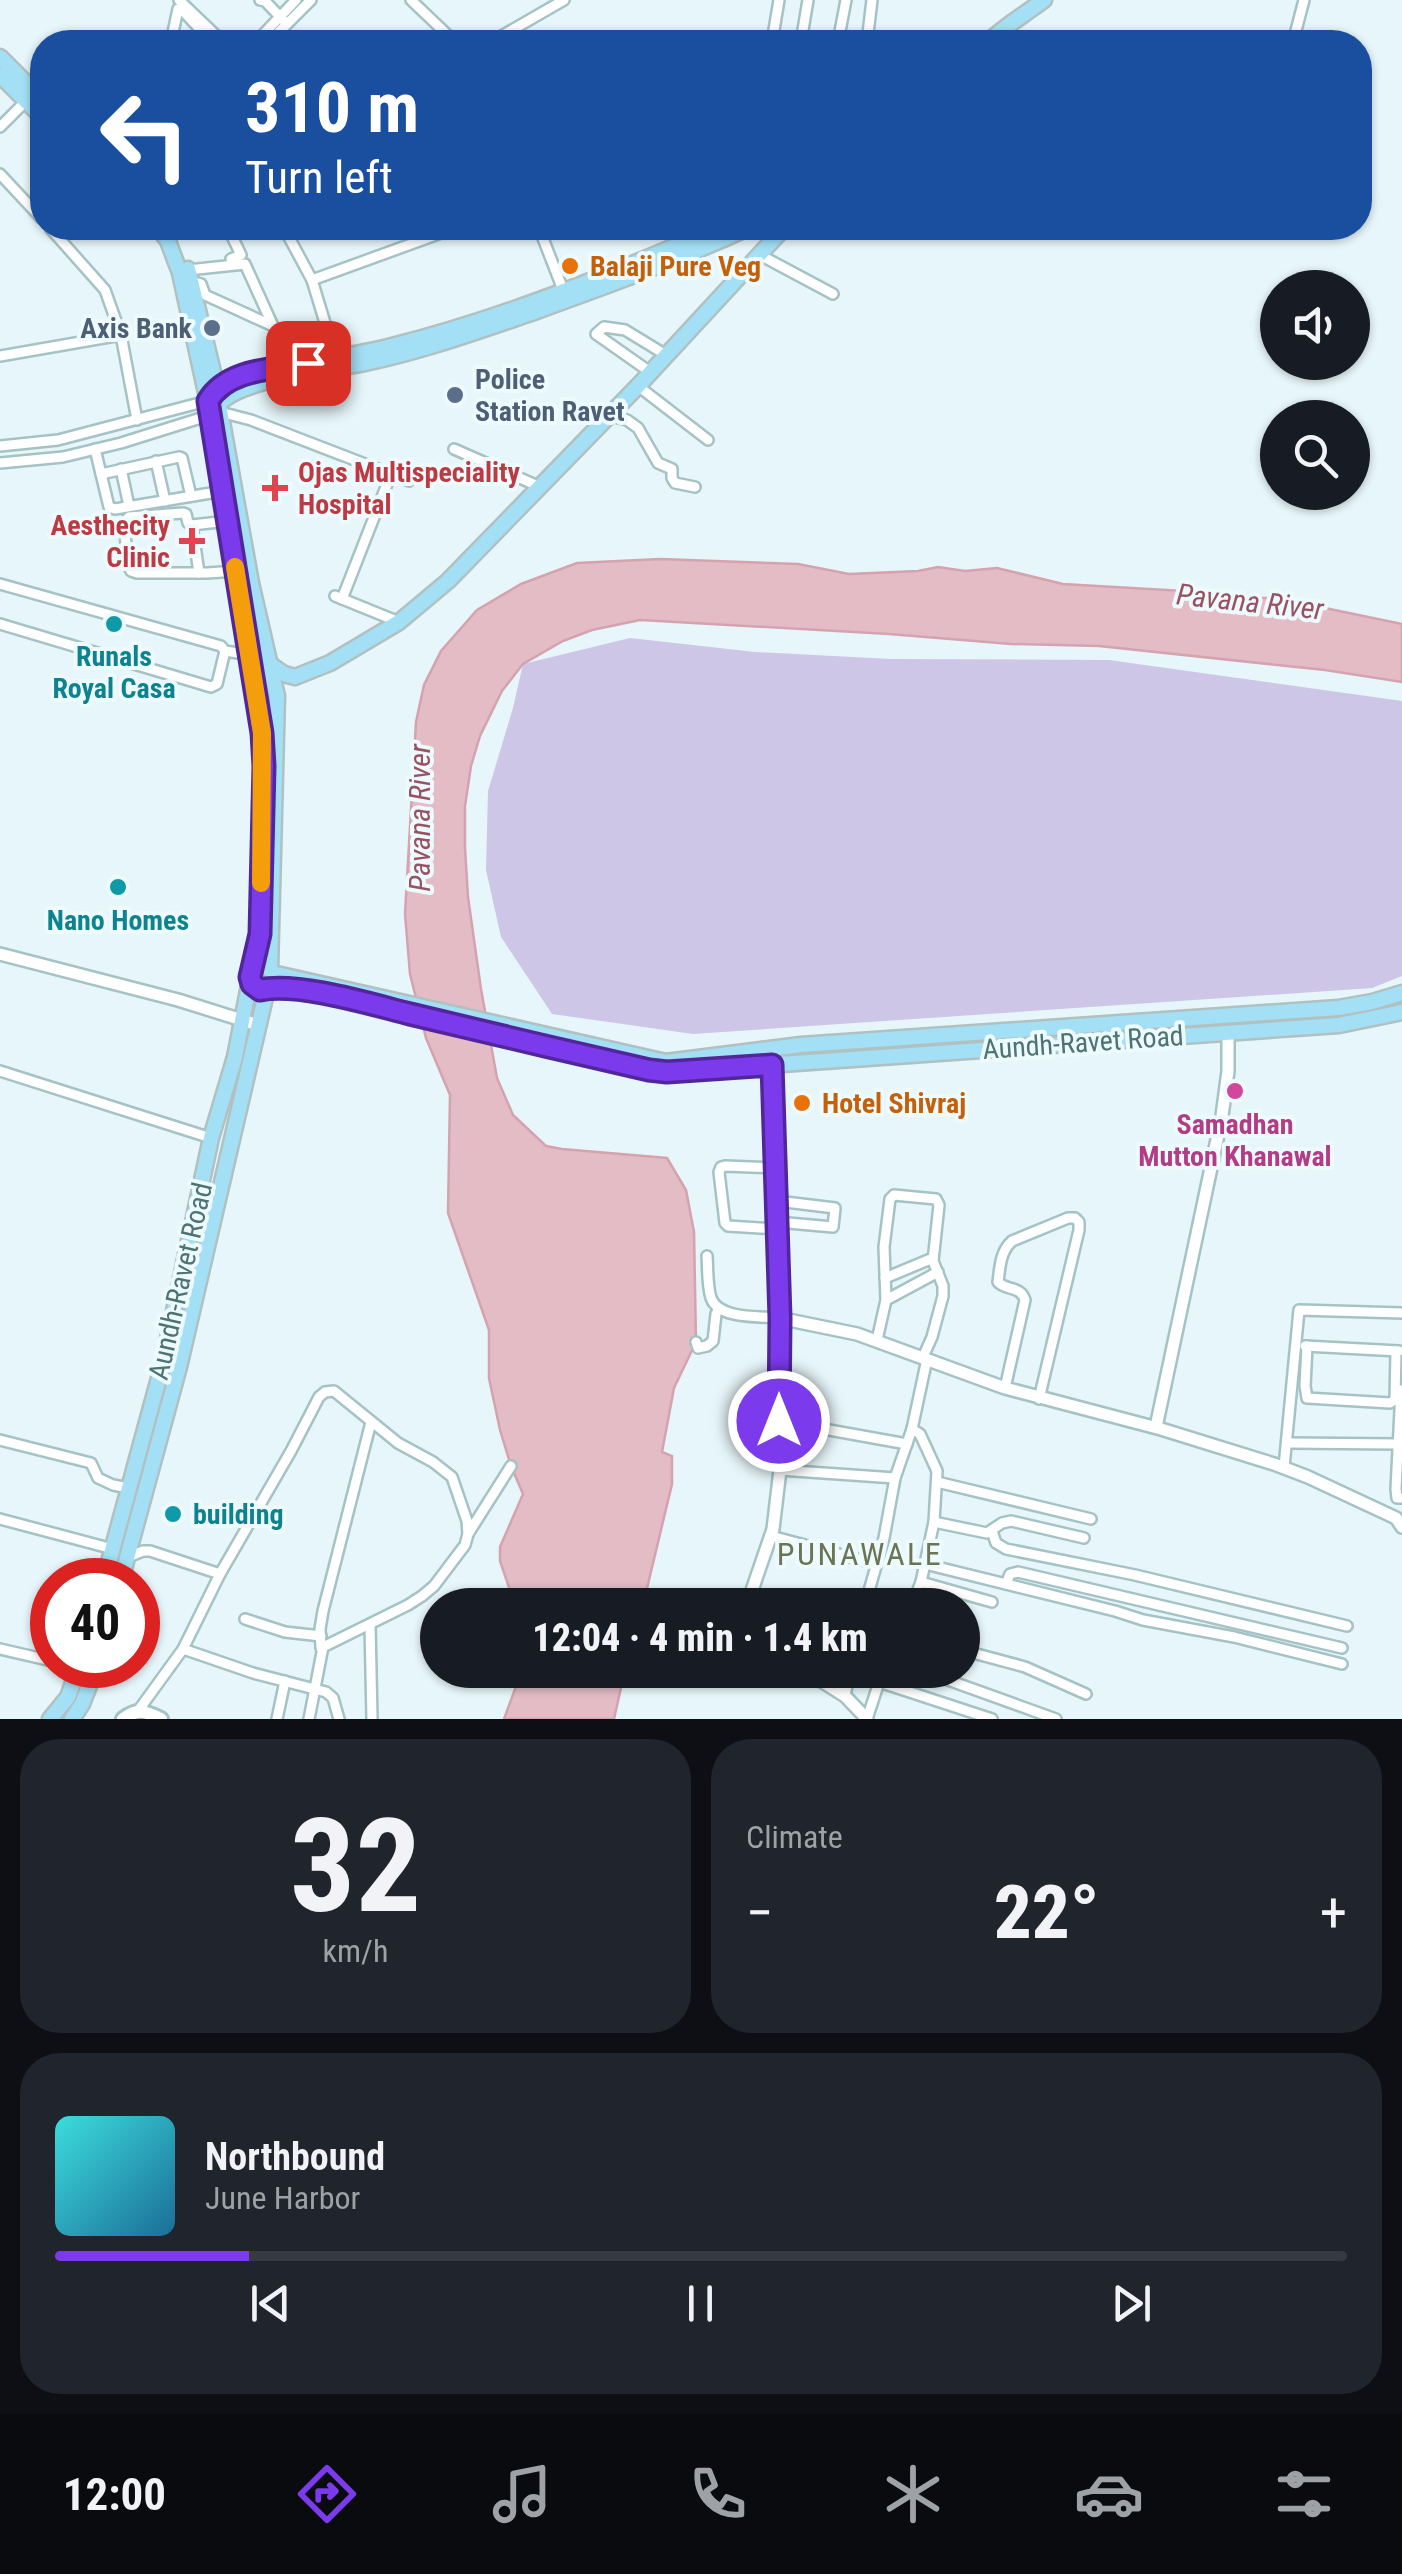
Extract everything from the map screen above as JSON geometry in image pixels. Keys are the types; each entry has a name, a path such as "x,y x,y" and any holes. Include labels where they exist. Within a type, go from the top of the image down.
{"main road":[{"path":"1001,30 1028,0"},
{"path":"1012,20 1044,0"},
{"path":"0,56 30,87"},
{"path":"0,75 30,104"},
{"path":"167,240 180,273 214,404 236,571 260,659 295,677 330,663"},
{"path":"177,240 189,272 260,659"},
{"path":"688,248 700,240"},
{"path":"214,404 228,380 252,373 431,348 712,240"},
{"path":"259,708 274,709 278,700 399,622 448,581 773,240"},
{"name":"Aundh-Ravet Road","path":"110,1558 162,1367 260,934 264,766 259,708 250,666 260,659 278,700 270,980 179,1367 128,1557"},
{"path":"251,977 260,967 270,980 684,1066 772,1058"},
{"name":"Aundh-Ravet Road","path":"772,1058 800,1045 1338,1008 1396,996"},
{"name":"Aundh-Ravet Road","path":"772,1058 1228,1032 1339,1024 1398,1013"},
{"path":"50,1719 70,1688"},
{"path":"72,1719 89,1688"},
{"path":"123,1719 138,1710 161,1719"}],"street":[{"path":"178,0 210,30"},
{"path":"260,0 284,20"},
{"path":"277,30 296,0"},
{"path":"271,30 311,0"},
{"path":"411,0 442,30"},
{"path":"512,30 564,0"},
{"path":"774,30 779,0"},
{"path":"803,30 808,0"},
{"path":"840,30 846,0"},
{"path":"868,30 872,0"},
{"path":"1296,30 1304,0"},
{"path":"174,30 181,9 201,30"},
{"path":"0,127 26,100"},
{"path":"0,174 30,199"},
{"path":"61,240 100,284 121,335 138,420"},
{"path":"189,272 239,258 234,240"},
{"path":"290,240 312,280 336,363"},
{"path":"312,280 422,240"},
{"path":"544,240 565,295"},
{"path":"760,255 833,294"},
{"path":"244,264 272,326 204,295 201,284 189,272 244,264"},
{"path":"650,372 596,334 604,327 626,330 666,355"},
{"path":"0,356 121,335"},
{"path":"638,386 708,440"},
{"path":"0,463 63,457 96,449 214,404"},
{"path":"0,446 58,440 214,404 410,481"},
{"path":"607,415 627,420 638,428 658,463 672,470 674,483 694,487"},
{"path":"26,444 28,461"},
{"path":"96,449 109,507 223,491"},
{"path":"454,449 538,486"},
{"path":"101,474 182,458 191,496"},
{"path":"156,461 165,500"},
{"path":"121,470 130,506"},
{"path":"391,474 338,597 399,622"},
{"path":"228,521 192,525 183,512 125,519 128,565 137,573 236,571"},
{"path":"192,525 198,573"},
{"path":"0,584 260,659"},
{"path":"0,624 210,687 217,684 226,650"},
{"path":"0,954 258,1025"},
{"path":"1156,1427 1222,1116 1228,1032"},
{"path":"753,1588 771,1536 780,1470 772,1058"},
{"path":"0,1071 212,1138"},
{"path":"776,1168 720,1167 725,1224 834,1225 835,1208 777,1201"},
{"path":"870,1588 943,1296 933,1258 938,1202 891,1196 884,1248 886,1300 877,1340"},
{"path":"1005,1388 1024,1300 1016,1289 1000,1286 998,1282 1002,1256 1012,1241 1075,1218 1079,1230 1039,1399"},
{"path":"707,1256 712,1298 719,1308 732,1313 780,1318 877,1340 961,1374 1039,1399 1156,1427 1284,1467 1400,1521"},
{"path":"885,1278 933,1258"},
{"path":"886,1300 938,1272"},
{"path":"696,1342 698,1348 713,1341 719,1308"},
{"path":"1284,1467 1299,1310 1402,1313"},
{"path":"1295,1346 1400,1350"},
{"path":"1307,1346 1307,1398 1390,1403 1394,1400 1400,1350"},
{"path":"1400,1350 1400,1461 1396,1494 1402,1498"},
{"path":"138,1710 183,1648 220,1574 319,1397 326,1392 339,1393 371,1422 452,1477 468,1534"},
{"path":"779,1421 906,1444"},
{"path":"322,1651 323,1611 371,1422"},
{"path":"912,1429 920,1434 938,1471 934,1522 919,1588"},
{"path":"0,1440 90,1462 98,1478 113,1486 129,1488"},
{"path":"1287,1443 1399,1444"},
{"path":"309,1719 326,1644 408,1606 434,1586 465,1546 468,1534 511,1466"},
{"path":"780,1470 896,1478"},
{"path":"937,1482 1091,1519"},
{"path":"0,1519 113,1549"},
{"path":"934,1522 983,1533 1012,1521 1084,1538"},
{"path":"992,1531 996,1542 1006,1549 1347,1626"},
{"path":"771,1536 876,1564"},
{"path":"128,1557 146,1551 220,1574"},
{"path":"925,1564 1143,1620 1342,1664"},
{"path":"1006,1584 1010,1574 1018,1572 1342,1648"},
{"path":"921,1582 992,1602"},
{"path":"244,1619 285,1632 320,1636"},
{"path":"370,1625 372,1719"},
{"path":"183,1648 253,1674 314,1688 333,1698 339,1719"},
{"path":"0,1649 30,1656"},
{"path":"980,1655 1025,1667 1086,1694"},
{"path":"277,1719 285,1681"},
{"path":"832,1688 867,1719 877,1688"},
{"path":"845,1696 847,1688"},
{"path":"897,1688 992,1719"},
{"path":"970,1688 1056,1719"}],"shaded area":[{"path":"630,638 755,652 891,659 1109,660 1402,701 1402,976 1372,988 693,1034 552,1014 501,937 486,870 488,791 523,664"}],"water":[{"name":"Pavana River","path":"660,559 798,564 849,574 938,567 965,571 997,568 1063,584 1277,598 1402,624 1402,682 1099,646 640,620 592,630 523,664 502,691 480,736 465,806 468,897 497,1078 513,1115 546,1146 667,1158 686,1190 694,1232 696,1342 674,1388 662,1452 672,1456 672,1484 647,1588 509,1588 500,1561 500,1547 523,1494 500,1430 489,1378 489,1330 448,1213 450,1095 426,1038 410,974 405,914 416,722 424,685 441,651 477,610 521,584 577,563"},
{"path":"515,1688 621,1688 614,1719 504,1719"}],"slow traffic":[{"path":"235,567 262,733 261,883"}],"place":[{"name":"Balaji Pure Veg","path":"570,266"},
{"name":"Axis Bank","path":"212,328"},
{"name":"Police Station Ravet","path":"455,395"},
{"name":"Ojas Multispeciality Hospital","path":"275,488"},
{"name":"Aesthecity Clinic","path":"192,541"},
{"name":"Runals Royal Casa","path":"114,624"},
{"name":"Nano Homes","path":"118,887"},
{"name":"Samadhan Mutton Khanawal","path":"1235,1091"},
{"name":"Hotel Shivraj","path":"802,1103"},
{"name":"building","path":"173,1514"}],"district":[{"name":"PUNAWALE","path":"860,1554"}],"route":[{"path":"308,363 228,380 215,388 208,401 262,733 260,934 250,977 252,984 260,990 286,987 366,1003 649,1070 772,1065 780,1318 779,1421"}]}
